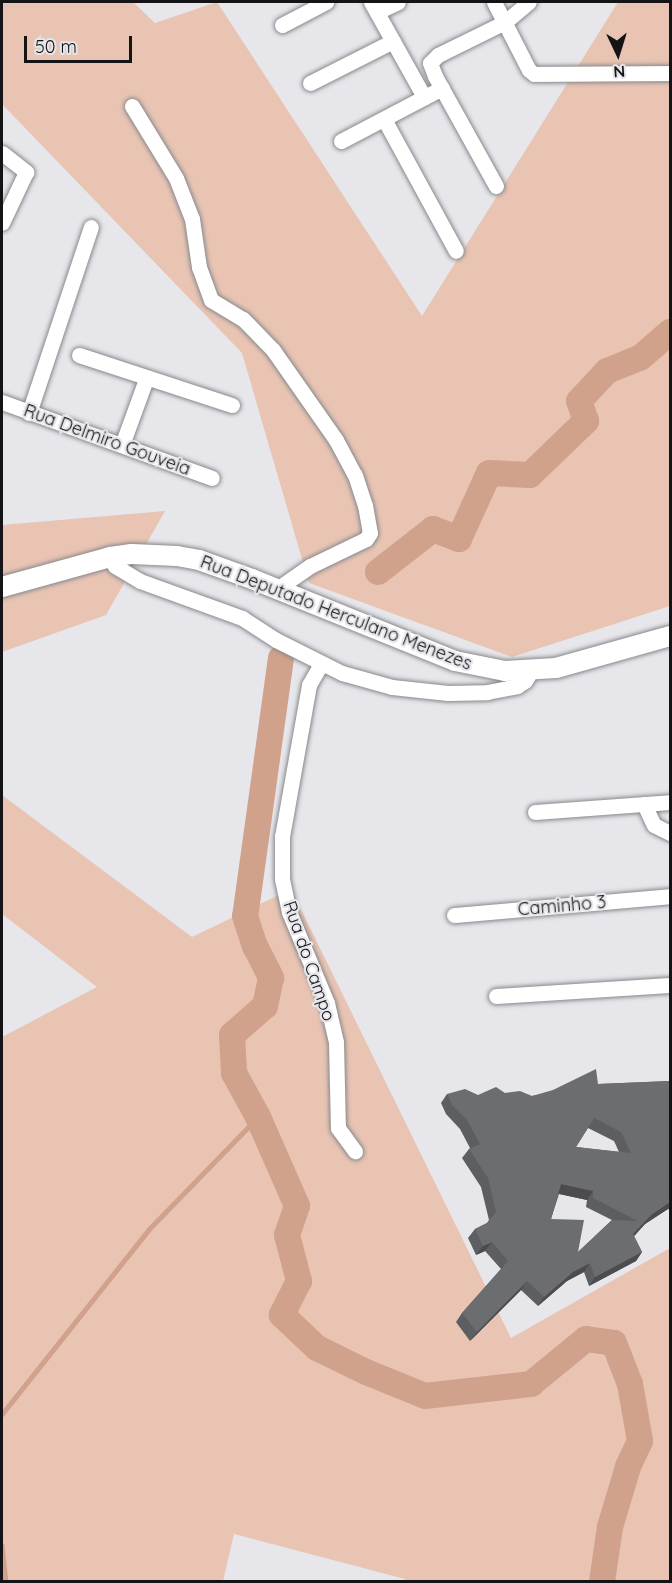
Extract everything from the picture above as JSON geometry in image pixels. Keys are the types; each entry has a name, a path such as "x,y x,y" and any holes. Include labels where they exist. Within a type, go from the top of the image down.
{"main road":[{"name":"Rua Deputado Herculano Menezes","path":"2,587 110,557 132,554 177,556 199,560 277,589 455,661 497,670 531,671 602,657 670,636"}],"street":[{"path":"282,25 326,2"},
{"path":"398,2 374,7 424,97"},
{"path":"494,2 529,70 534,74 670,73"},
{"path":"496,186 430,66 432,60 505,22 529,2"},
{"path":"310,83 393,41"},
{"path":"340,141 424,97 438,82"},
{"path":"132,106 176,178 192,219 199,267 211,300 243,319 273,350 340,447 355,475 365,505 370,533 366,539 310,566 277,589"},
{"path":"384,119 456,251"},
{"path":"2,153 26,172 2,223"},
{"path":"29,413 91,227"},
{"path":"79,355 146,379 232,405"},
{"path":"122,445 146,379"},
{"name":"Rua Delmiro Gouveia","path":"2,402 213,478"},
{"path":"110,557 115,566 141,581 242,618 321,664 342,673 393,687 448,693 488,692 518,686 531,671"},
{"name":"Rua do Campo","path":"321,664 309,685 282,836 282,873 289,912 327,1003 336,1042 338,1128 355,1151"},
{"path":"535,812 670,802"},
{"path":"644,804 654,825 670,833"},
{"name":"Caminho 3","path":"454,915 670,896"},
{"path":"496,996 670,985"}],"shaded area":[{"path":"2,2 133,2 155,23 217,2 422,316 618,2 670,2 670,606 512,657 309,583 242,353 2,104"},
{"path":"165,511 106,615 2,652 2,525"},
{"path":"2,795 192,937 291,889 511,1338 670,1248 670,1581 405,1581 405,1579 234,1534 223,1581 2,1581 2,1037 97,987 2,914"}],"building":[{"path":"596,1069 598,1084 670,1081 670,1202 651,1215 633,1234 642,1252 595,1277 590,1263 573,1272 544,1297 527,1281 477,1332 462,1313 508,1261 492,1242 483,1246 475,1229 487,1223 496,1212 488,1178 469,1149 480,1144 467,1120 452,1105 447,1094 465,1089 478,1095 496,1087 505,1093 520,1091 532,1096 553,1090","holes":["594,1118 621,1132 631,1153 576,1147","561,1184 593,1191 593,1198 638,1221 612,1220 578,1252 584,1220 551,1219"]}],"waterway":[{"path":"378,572 433,529 459,539 489,473 530,475 586,421 579,401 607,371 640,358 670,332"},
{"path":"281,658 245,916 255,946 271,978 265,1006 232,1035 234,1073 258,1117 297,1206 287,1235 299,1281 282,1315 317,1348 366,1372 425,1396 531,1384 586,1339 614,1343 630,1384 640,1441 628,1467 610,1527 602,1582"},
{"path":"2,1414 149,1229 258,1117"},
{"path":"2,1545 6,1582"}]}
